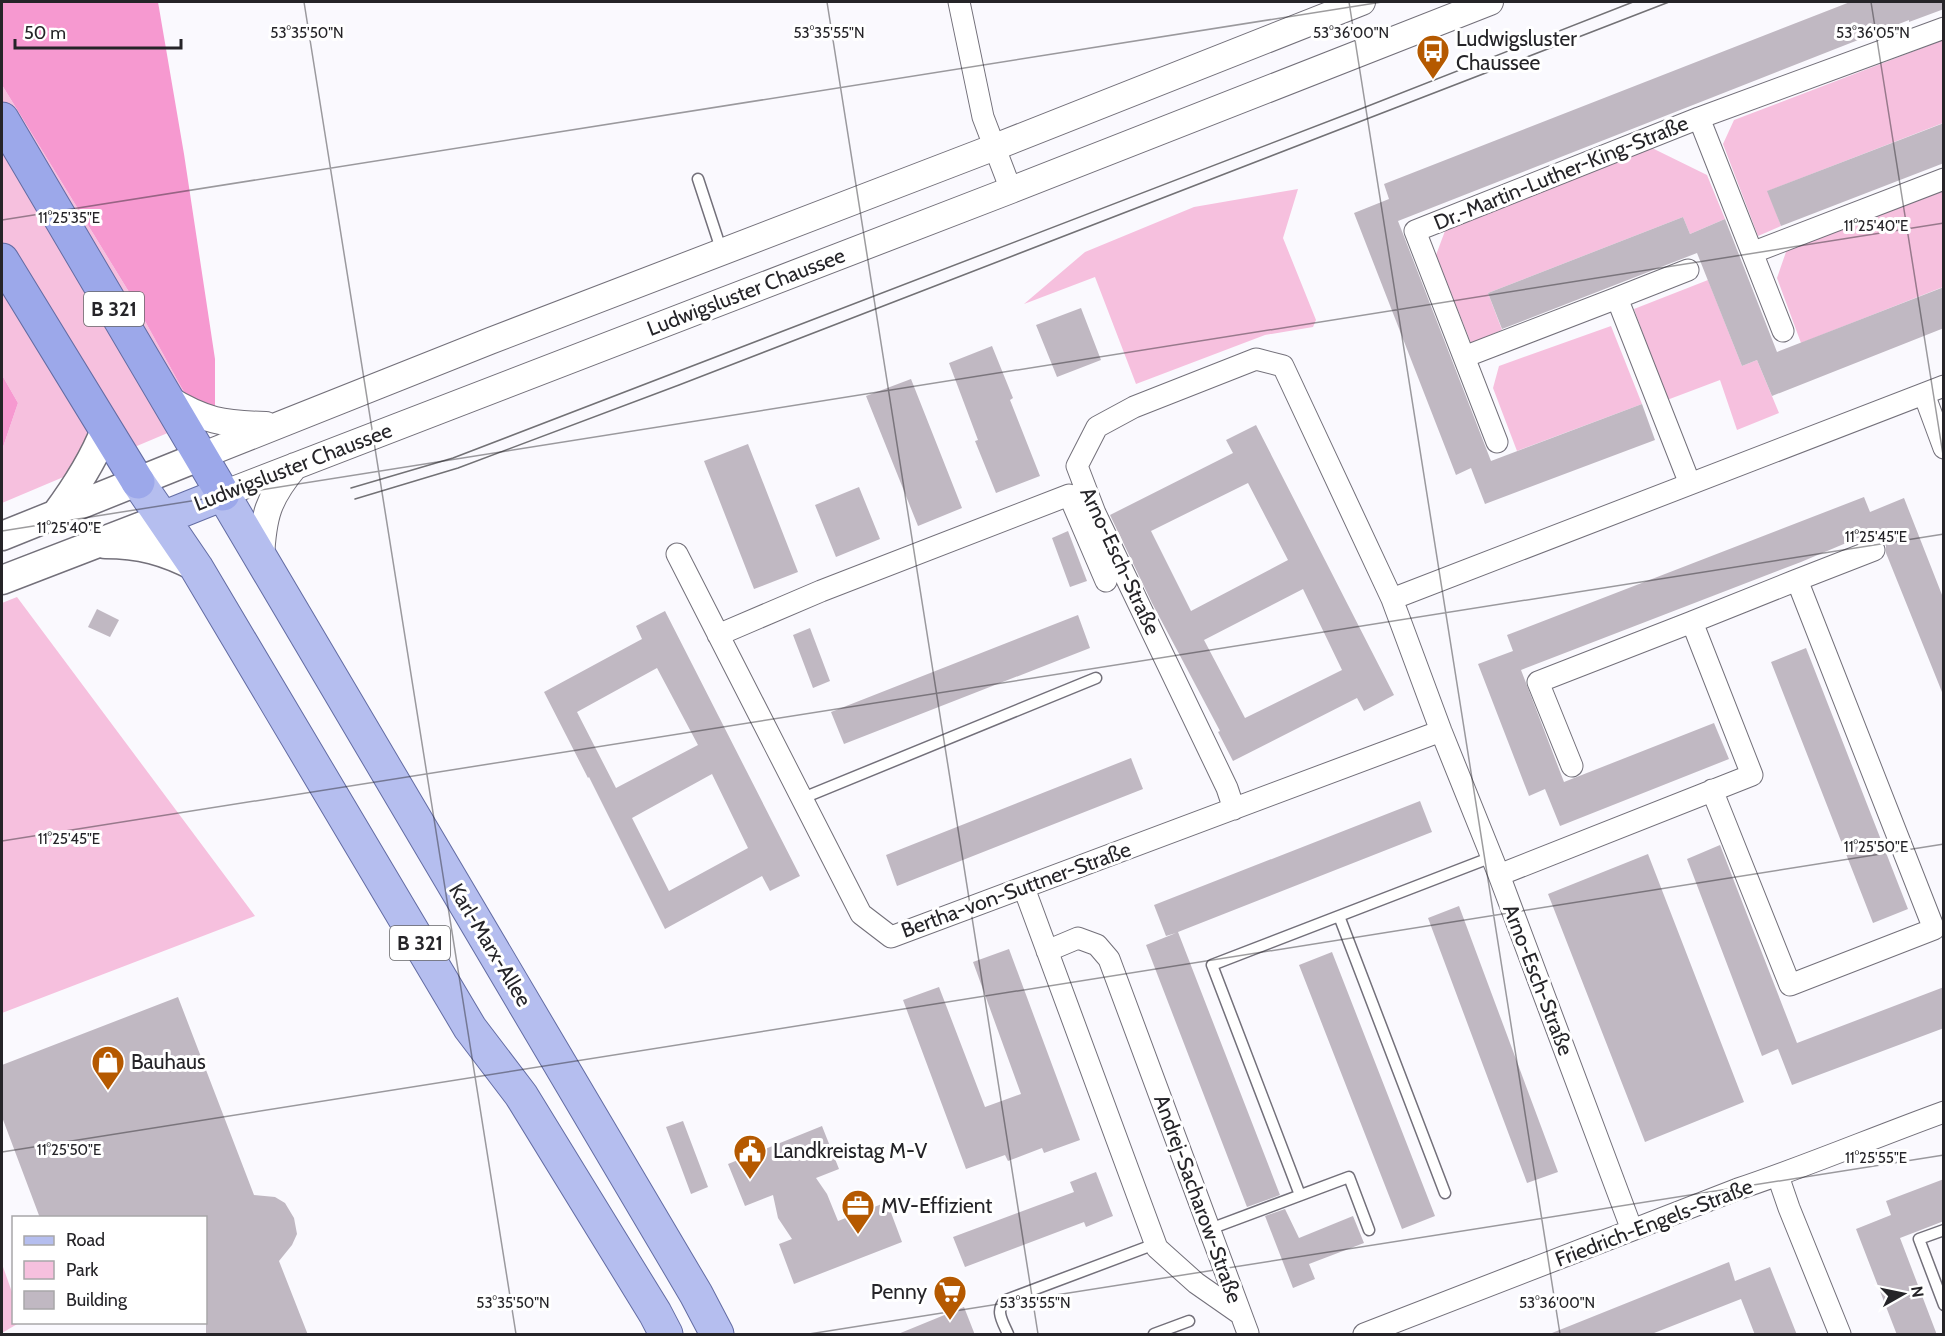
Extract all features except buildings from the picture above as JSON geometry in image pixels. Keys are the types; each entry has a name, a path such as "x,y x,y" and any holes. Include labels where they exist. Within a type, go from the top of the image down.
{"highway":[{"name":"B 321","path":"2,119 223,494"},
{"name":"B 321","path":"2,260 138,482"}],"main road":[{"path":"56,514 81,480 96,454 105,430"},
{"name":"Ludwigsluster Chaussee","path":"2,536 201,456"},
{"name":"B 321","path":"138,482 196,567 470,1028 521,1095 655,1312 666,1335"},
{"name":"Ludwigsluster Chaussee","path":"2,580 223,494"},
{"name":"B 321","path":"223,494 261,558"},
{"path":"91,545 149,547 172,554 196,567"},
{"name":"Karl-Marx-Allee","path":"261,558 696,1294 717,1335"}],"street":[{"path":"959,2 983,117 1011,190"},
{"name":"Ludwigsluster Chaussee","path":"201,456 490,341 995,147 1362,2"},
{"name":"Ludwigsluster Chaussee","path":"223,494 1011,190 1490,2"},
{"name":"Dr.-Martin-Luther-King-Straße","path":"1497,442 1415,231 1699,118 1944,28"},
{"name":"Dr.-Martin-Luther-King-Straße","path":"1699,118 1784,331"},
{"path":"1754,252 1944,179"},
{"path":"1464,357 1688,270"},
{"path":"1617,298 1690,484"},
{"name":"Arno-Esch-Straße","path":"1234,809 1227,788 1095,513 1077,466 1097,427 1134,407 1256,358 1283,366 1392,599 1632,1230"},
{"path":"1392,599 1944,386"},
{"path":"1924,394 1944,448"},
{"path":"167,398 190,412 212,421 237,425 279,425"},
{"path":"261,558 262,532 267,509 278,487 295,466"},
{"path":"718,635 821,591 1069,495 1106,581"},
{"path":"1572,766 1538,682 1874,550"},
{"name":"Bertha-von-Suttner-Straße","path":"677,554 861,914 891,937 1234,809"},
{"path":"1713,790 1790,986 1935,928 1797,580"},
{"path":"1495,866 1752,775 1692,622"},
{"path":"1234,809 1441,731"},
{"name":"Andrej-Sacharow-Straße","path":"1024,888 1155,1244 1196,1283 1239,1313"},
{"name":"Andrej-Sacharow-Straße","path":"1047,951 1078,938 1096,945 1109,959 1239,1313"},
{"name":"Friedrich-Engels-Straße","path":"1364,1335 1738,1189 1778,1176 1806,1163 1944,1112"},
{"path":"1778,1176 1840,1335"},
{"path":"1239,1313 1252,1334"}],"lane":[{"path":"698,179 723,252"},
{"path":"803,798 1096,678"},
{"path":"1300,1196 1212,965 1339,916 1495,866"},
{"path":"1339,916 1445,1192"},
{"path":"1210,1229 1349,1177 1369,1230"},
{"path":"1944,1230 1919,1239 1944,1305"},
{"path":"1008,1335 999,1312 1000,1305 1006,1300 1155,1244"},
{"path":"1154,1335 1189,1321"}],"green space":[{"path":"1943,40 1943,123 1768,191 1781,226 1758,236 1723,144 1734,120"},
{"path":"2,85 129,292 185,394 215,413 2,503 2,450 18,403 2,375"},
{"path":"1652,148 1707,175 1725,219 1690,234 1683,217 1488,293 1502,330 1471,343 1436,255 1445,231"},
{"path":"1298,189 1283,238 1316,320 1313,327 1265,335 1136,384 1095,277 1024,304 1085,252 1194,207"},
{"path":"1943,191 1943,287 1801,343 1777,278 1787,249"},
{"path":"1708,280 1742,366 1757,360 1779,413 1737,430 1720,380 1667,400 1634,309"},
{"path":"1611,326 1642,404 1517,451 1493,388 1499,366"},
{"path":"17,597 255,916 2,1013 2,603"},
{"path":"2,1264 12,1292 12,1324 17,1324 2,1333"}],"shaded area":[{"path":"2,2 158,2 215,359 215,413 185,394 129,292 2,85"},
{"path":"2,375 18,403 2,450"}],"tram line":[{"path":"351,488 453,458 1633,2"},
{"path":"355,499 458,468 679,385 1669,2"}],"place":[{"name":"Ludwigsluster Chaussee","path":"1433,80"},
{"name":"Bauhaus","path":"108,1091"},
{"name":"Landkreistag M-V","path":"750,1180"},
{"name":"MV-Effizient","path":"858,1235"},
{"name":"Penny","path":"950,1321"}]}
